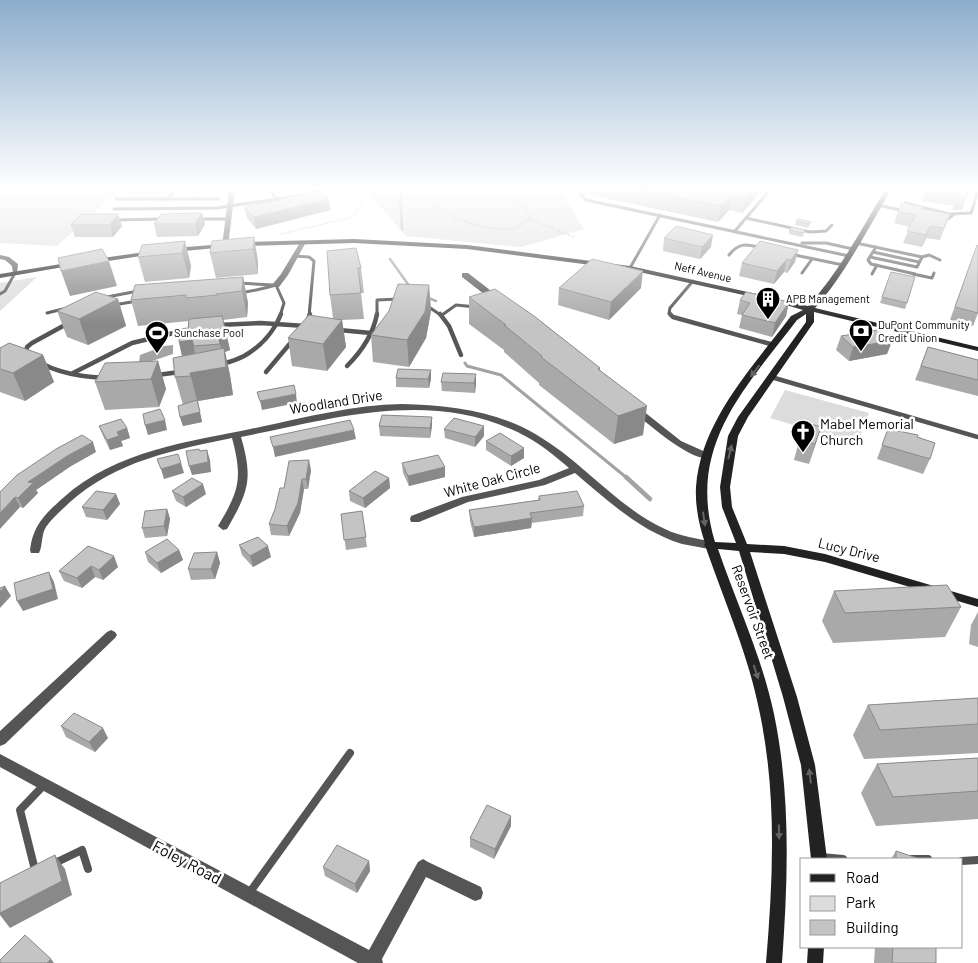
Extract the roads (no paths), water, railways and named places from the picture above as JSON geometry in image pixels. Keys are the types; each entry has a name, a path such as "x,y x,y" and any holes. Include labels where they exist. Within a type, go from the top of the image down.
{"main road":[{"name":"Reservoir Street","path":"774,963 781,882 778,789 770,731 758,679 730,595 710,545 704,523 700,487 715,428 726,410 794,318 810,309 843,265 861,235"},
{"name":"Neff Avenue","path":"0,276 140,254 224,246 302,242 380,242 447,246 630,268 693,281 978,349"},
{"name":"Reservoir Street","path":"810,309 810,322 743,417 733,436 725,487 727,507 743,547 790,697 808,765 819,858"},
{"name":"Lucy Drive","path":"710,545 784,550 825,558 978,603"},
{"path":"814,963 816,948"}],"street":[{"path":"224,246 225,235"},
{"path":"276,285 283,278 302,242"},
{"path":"0,257 7,258 16,265 16,273"},
{"path":"465,275 502,304"},
{"path":"625,401 678,443 707,456"},
{"name":"Woodland Drive","path":"35,550 38,529 80,487 96,476 126,462 150,454 359,410 398,407 437,408 484,417 519,429 548,446 652,528 684,541 710,545"},
{"path":"223,526 240,499 246,475 236,435"},
{"name":"White Oak Circle","path":"415,519 466,499 541,483 576,469"},
{"path":"0,740 111,634"},
{"name":"Foley Road","path":"0,760 373,962"},
{"path":"373,962 423,867 475,892"}],"lane":[{"path":"630,268 649,235"},
{"path":"753,235 849,256"},
{"path":"776,240 876,247 922,256 929,255 940,260"},
{"path":"729,255 736,246 743,244 766,249"},
{"path":"876,247 868,260 871,264 932,278 934,273"},
{"path":"873,252 919,262"},
{"path":"784,253 843,265"},
{"path":"294,256 309,257 314,261 310,274 311,312 301,332"},
{"path":"870,257 916,267 922,256"},
{"path":"802,273 812,259"},
{"path":"872,274 877,265"},
{"path":"0,294 5,291 16,273"},
{"path":"693,281 670,308 669,312 673,317 774,345"},
{"path":"230,283 276,285"},
{"path":"276,285 284,301 277,324 250,353 237,360 220,365 162,376 106,379 73,373 33,358 28,355 26,350 32,343 50,333 106,307 160,300 247,293 276,285"},
{"path":"93,300 120,292 148,290"},
{"path":"347,366 364,347 371,333 377,316 377,300 406,301"},
{"path":"419,304 436,310 442,315 446,320 460,355"},
{"path":"442,315 456,305 484,308"},
{"path":"47,313 65,308"},
{"path":"214,326 277,324 314,327"},
{"path":"73,373 132,343 190,329"},
{"path":"332,329 371,333"},
{"path":"266,372 295,339"},
{"path":"771,377 978,437"},
{"path":"248,895 350,753"},
{"path":"44,784 20,810 32,874 82,850 88,868"},
{"path":"963,861 978,860"}],"waterway":[{"path":"390,259 410,287"},
{"path":"426,297 436,301"},
{"path":"465,363 467,366 501,375 627,478"},
{"path":"626,477 650,499"}],"place":[{"name":"APB Management","path":"768,320"},
{"name":"DuPont Community Credit Union","path":"861,352"},
{"name":"Sunchase Pool","path":"157,354"},
{"name":"Mabel Memorial Church","path":"803,453"}]}
